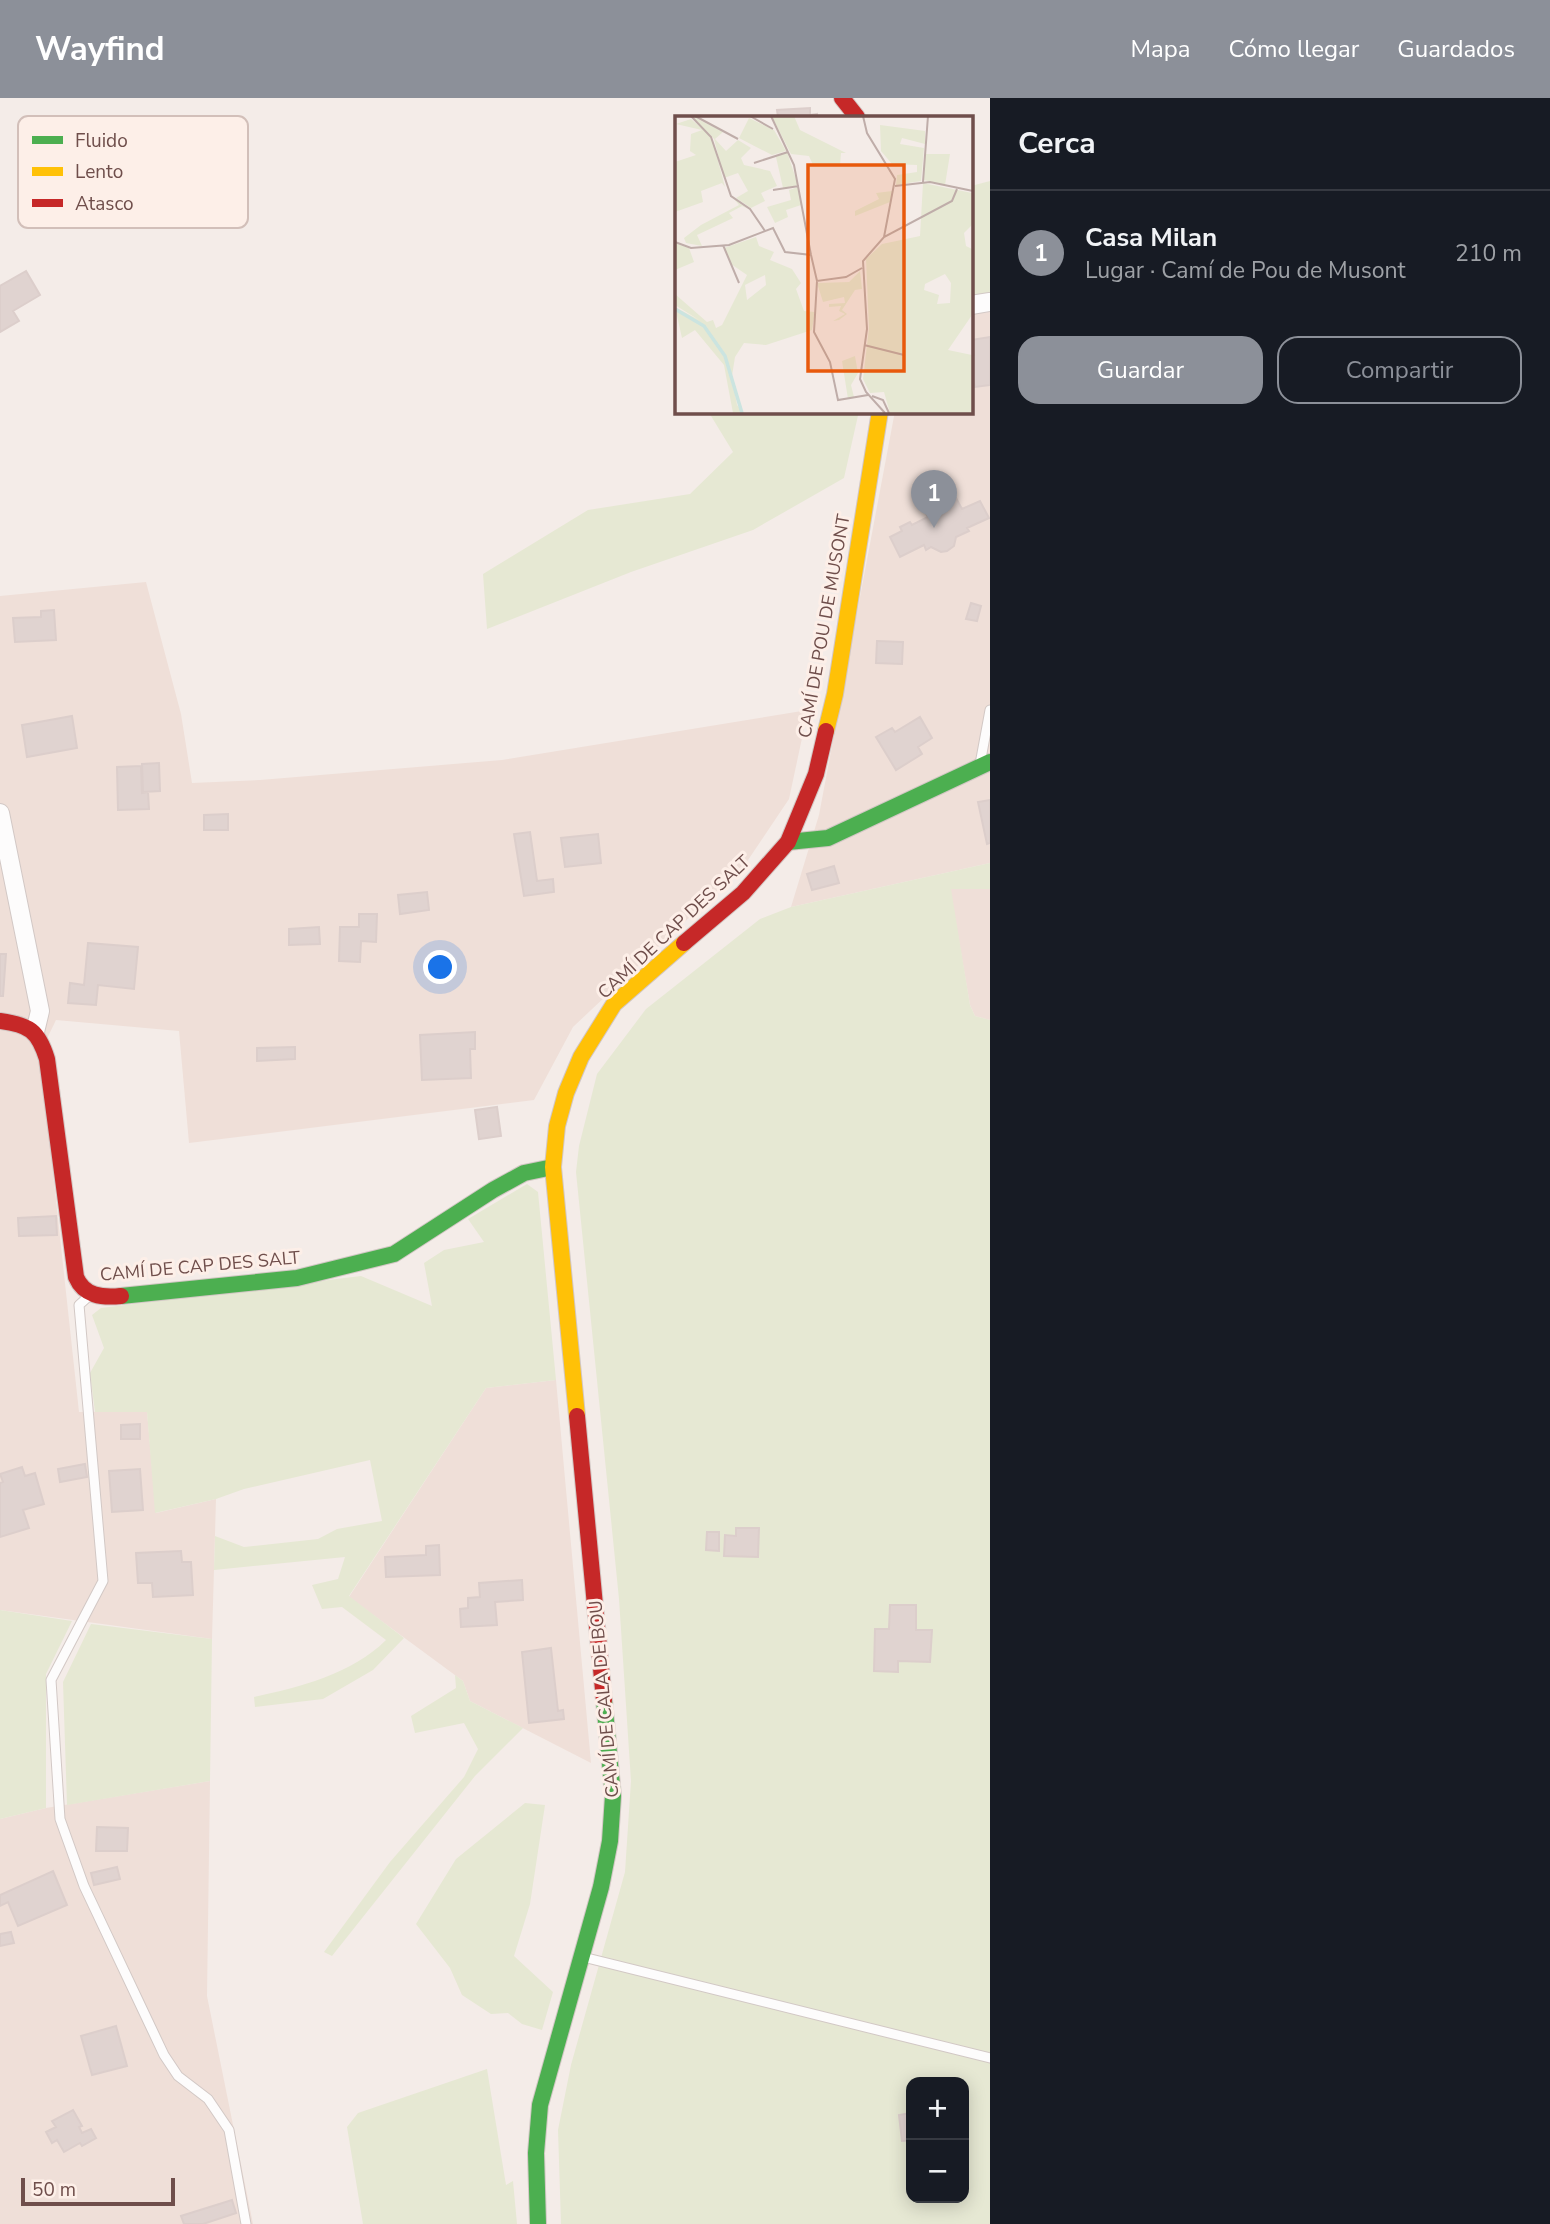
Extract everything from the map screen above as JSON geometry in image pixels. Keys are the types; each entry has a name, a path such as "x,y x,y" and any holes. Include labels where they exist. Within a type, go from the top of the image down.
{"street":[{"path":"842,98 856,116"},
{"path":"972,305 990,302"},
{"name":"CAMÍ DE POU DE MUSONT","path":"788,842 816,774 835,694 880,413"},
{"path":"788,842 828,838 985,764"},
{"path":"0,813 40,1011 35,1032 20,1024 0,1021"},
{"name":"CAMÍ DE CAP DES SALT","path":"35,1032 42,1040 47,1059 73,1269 78,1285 90,1295 111,1297 297,1278 394,1254 524,1173 553,1167 557,1126 566,1093 581,1056 614,1004 743,893 788,842"},
{"name":"CAMÍ DE CALA DE BOU","path":"538,2224 536,2153 540,2105 601,1888 610,1841 613,1796 553,1167"}],"lane":[{"path":"985,764 990,710"},
{"path":"90,1295 79,1305 103,1581 51,1680 60,1819 84,1886 164,2055 178,2076 208,2099 229,2130 246,2224"},
{"path":"582,1956 990,2059"}],"shaded area":[{"path":"990,312 990,863 791,907 819,815 895,413 972,413 972,314"},
{"path":"146,582 181,714 192,783 502,760 808,710 789,799 744,866 573,1027 534,1100 189,1143 179,1031 56,1020 40,1053 79,1412 147,1411 156,1513 216,1499 212,1639 0,1610 0,596"},
{"path":"950,889 990,889 990,1020 975,1016 970,1005"},
{"path":"556,1380 591,1763 470,1701 463,1681 349,1597 486,1388"},
{"path":"210,1781 207,1996 253,2224 0,2224 0,1819 46,1808"}],"green space":[{"path":"990,181 990,295 972,298 972,186"},
{"path":"709,413 859,413 844,478 753,530 631,572 487,629 483,574 588,510 690,494 733,452"},
{"path":"990,863 990,889 951,889 970,1005 975,1016 990,1020 990,2224 561,2224 558,2130 571,2065 625,1872 631,1781 619,1599 576,1172 579,1146 597,1074 646,1009 760,919 791,907"},
{"path":"527,1184 538,1192 556,1380 486,1388 349,1596 404,1638 373,1670 323,1699 255,1707 254,1697 324,1678 358,1662 386,1640 342,1607 322,1609 312,1585 338,1579 345,1557 214,1570 215,1536 244,1547 318,1539 337,1529 382,1521 370,1460 155,1513 147,1412 95,1412 90,1373 104,1348 92,1315 101,1308 361,1276 432,1306 424,1263 444,1250 484,1242 468,1219"},
{"path":"0,1610 72,1621 46,1674 46,1808 0,1819"},
{"path":"91,1624 212,1639 210,1781 67,1805 63,1682"},
{"path":"455,1675 463,1681 470,1701 523,1728 475,1776 332,1956 324,1952 390,1862 464,1777 478,1749 464,1723 415,1733 411,1716 456,1688"},
{"path":"525,1803 545,1805 530,1904 514,1956 553,1992 542,2030 522,2024 508,2013 491,2014 462,1995 450,1968 416,1924 456,1859"},
{"path":"487,2069 506,2185 513,2181 517,2224 363,2224 347,2127 358,2113"}],"building":[{"path":"810,108 810,115 817,116 778,116 777,110"},
{"path":"26,271 40,295 13,311 19,321 0,332 0,286"},
{"path":"990,337 990,385 975,387 972,380 972,340"},
{"path":"956,498 962,509 980,501 989,518 967,528 969,531 956,537 954,546 947,551 941,552 931,547 926,550 924,545 900,557 890,537 902,531 900,527 910,522 912,525 928,517 926,513"},
{"path":"971,603 981,606 977,621 966,619"},
{"path":"54,610 56,640 15,642 13,618 41,617 41,611"},
{"path":"877,641 903,642 902,664 876,663"},
{"path":"72,716 77,748 27,757 22,725"},
{"path":"920,717 932,738 918,747 922,754 896,770 876,737 892,728 895,732"},
{"path":"159,763 160,791 143,792 142,764"},
{"path":"141,766 142,793 148,792 149,809 118,810 117,767"},
{"path":"990,800 990,843 987,844 978,802"},
{"path":"228,814 228,830 204,830 204,815"},
{"path":"530,832 537,881 553,879 554,892 524,896 514,834"},
{"path":"598,834 601,863 565,867 561,838"},
{"path":"834,866 839,883 812,890 807,874"},
{"path":"427,892 429,910 400,914 398,895"},
{"path":"359,914 377,914 376,942 361,941 360,962 339,961 340,927 359,927"},
{"path":"319,927 320,944 289,945 289,929"},
{"path":"88,943 138,947 134,989 98,985 96,1005 68,1003 70,983 84,985"},
{"path":"0,954 6,954 3,996 0,996"},
{"path":"475,1032 475,1049 470,1049 471,1078 422,1080 420,1035"},
{"path":"295,1047 295,1059 257,1061 257,1048"},
{"path":"497,1107 501,1136 479,1139 475,1110"},
{"path":"56,1216 57,1235 19,1236 18,1218"},
{"path":"140,1424 140,1439 121,1439 121,1425"},
{"path":"85,1464 87,1477 60,1482 58,1469"},
{"path":"22,1467 25,1476 35,1473 44,1504 23,1510 29,1528 0,1537 0,1483 3,1482 0,1474"},
{"path":"140,1469 143,1510 112,1512 109,1471"},
{"path":"736,1528 759,1528 758,1557 724,1556 725,1535 736,1536"},
{"path":"707,1532 719,1532 719,1551 706,1550"},
{"path":"439,1545 440,1575 386,1577 385,1557 426,1555 426,1546"},
{"path":"181,1551 182,1562 191,1562 193,1595 153,1597 152,1583 138,1583 136,1553"},
{"path":"522,1580 523,1600 495,1602 497,1625 461,1627 460,1609 468,1608 468,1598 480,1597 479,1583"},
{"path":"890,1605 916,1605 916,1630 932,1630 930,1662 898,1661 898,1672 874,1671 875,1629 889,1629"},
{"path":"551,1648 558,1711 563,1710 564,1719 529,1723 522,1652"},
{"path":"97,1827 128,1828 127,1851 96,1851"},
{"path":"117,1867 120,1879 94,1885 91,1873"},
{"path":"53,1871 67,1905 18,1926 8,1902 0,1906 0,1895"},
{"path":"11,1932 14,1943 0,1946 0,1934"},
{"path":"116,2026 127,2066 92,2075 81,2036"},
{"path":"73,2110 82,2126 79,2127 82,2133 91,2129 96,2138 64,2152 57,2140 52,2143 46,2132 56,2127 52,2121"},
{"path":"906,2114 906,2141 902,2141 899,2115"},
{"path":"232,2200 236,2213 203,2224 184,2224 181,2216"}],"traffic: fast":[{"path":"788,842 828,838 990,762"},
{"path":"121,1296 297,1278 394,1254 524,1173 553,1167"},
{"path":"538,2224 536,2153 540,2105 601,1887 610,1841 613,1796 604,1700"}],"traffic: slow":[{"path":"826,731 835,694 880,413"},
{"path":"577,1416 553,1167 557,1126 566,1093 581,1057 614,1004 684,943"}],"traffic: jam":[{"path":"842,98 856,116"},
{"path":"684,943 743,893 788,842 816,774 826,731"},
{"path":"0,1021 25,1027 36,1035 47,1059 76,1277 89,1292 107,1297 121,1296"},
{"path":"577,1416 604,1700"}],"place":[{"name":"Casa Milan","path":"934,528"}]}
